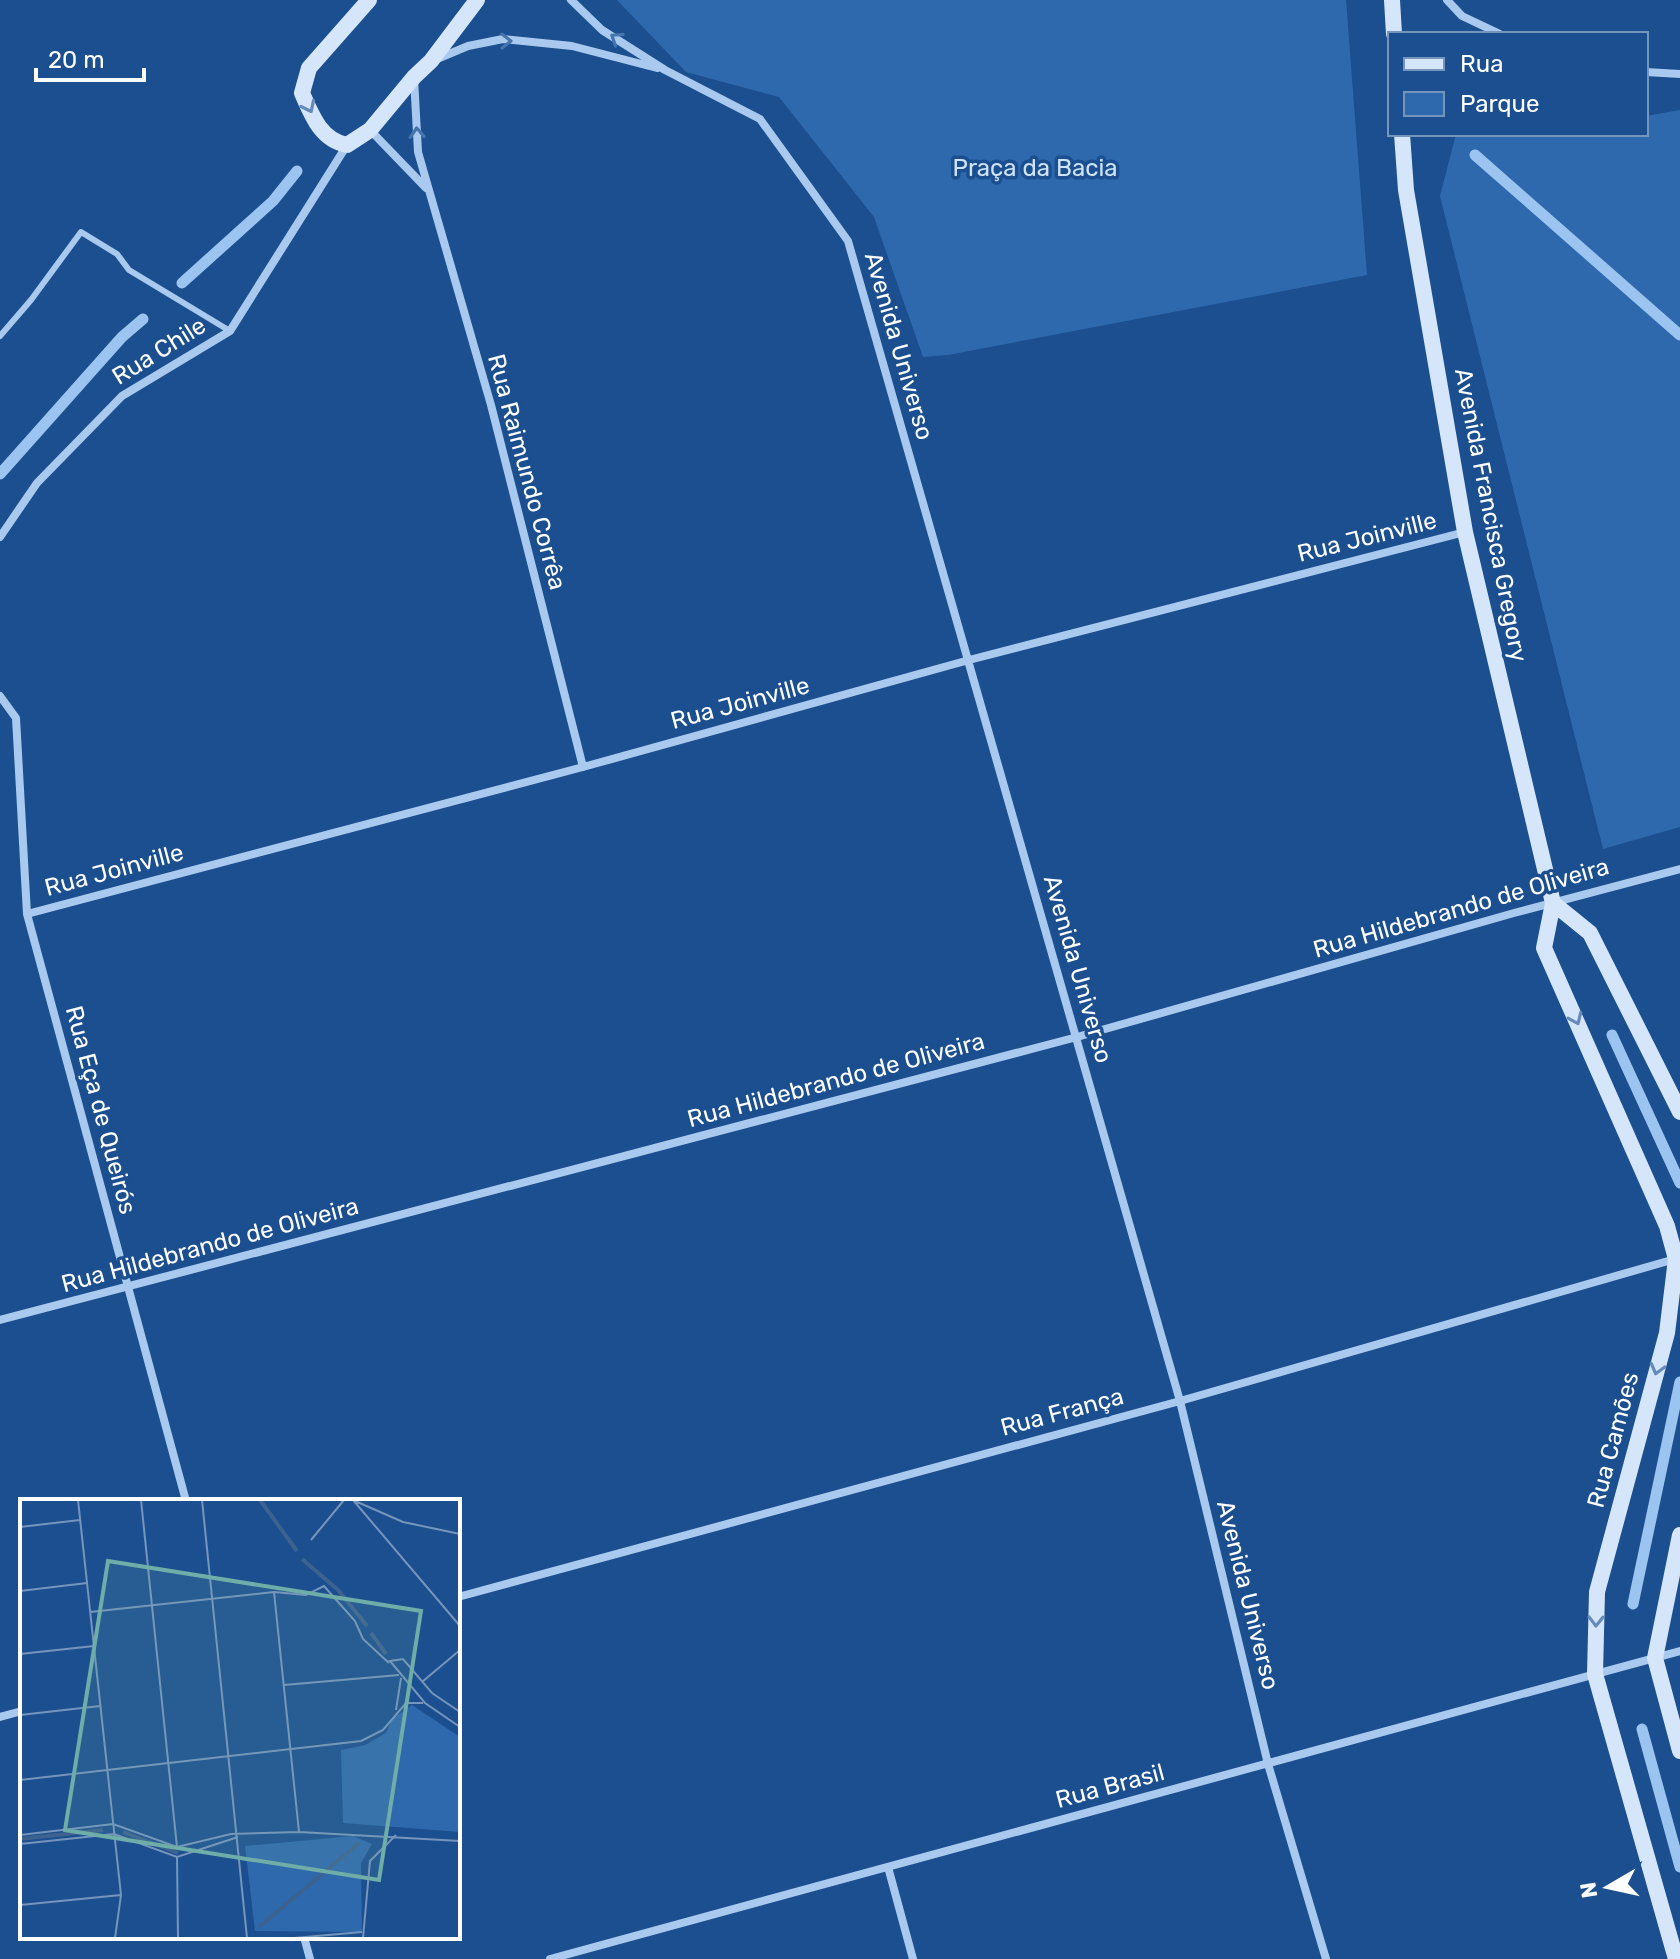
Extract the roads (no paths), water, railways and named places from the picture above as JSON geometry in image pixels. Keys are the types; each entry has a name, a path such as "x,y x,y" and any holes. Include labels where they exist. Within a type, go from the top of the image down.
{"street":[{"path":"369,0 309,68 302,93 321,128 334,142 347,145 370,130 431,61 477,0"},
{"path":"571,0 602,30 665,70"},
{"path":"1392,0 1394,32"},
{"path":"1447,0 1462,16 1496,32"},
{"path":"431,61 468,46 503,39 572,46 665,70"},
{"name":"Avenida Universo","path":"665,70 760,119 848,241 1180,1401 1268,1764 1326,1959"},
{"path":"1648,72 1680,74"},
{"name":"Rua Raimundo Corrêa","path":"414,77 418,152 427,189 491,405 583,767"},
{"name":"Rua Raimundo Corrêa","path":"370,130 427,189"},
{"name":"Avenida Francisca Gregory","path":"1402,136 1406,190 1465,532 1553,903 1544,948"},
{"name":"Rua Chile","path":"0,537 37,483 122,396 230,331 347,145"},
{"name":"Rua Joinville","path":"27,914 583,767 969,660 1465,532"},
{"path":"0,696 16,718 27,914"},
{"name":"Rua Hildebrando de Oliveira","path":"0,1320 1077,1037 1680,869"},
{"path":"1553,903 1590,933 1680,1112"},
{"name":"Rua Eça de Queirós","path":"27,914 185,1499"},
{"name":"Rua Camões","path":"1544,948 1667,1226 1676,1259 1667,1333 1597,1592 1595,1674 1676,1959"},
{"name":"Rua França","path":"460,1596 1180,1401 1676,1259"},
{"path":"1680,1535 1655,1658 1680,1751"},
{"name":"Rua Brasil","path":"550,1959 1680,1651"},
{"path":"0,1717 20,1712"},
{"path":"888,1867 913,1959"},
{"path":"305,1939 310,1959"}],"lane":[{"path":"0,336 81,232 117,254 129,270 230,331"}],"waterway":[{"path":"1475,155 1680,335"},
{"path":"182,283 273,201 297,171"},
{"path":"0,474 122,337 143,319"},
{"path":"1612,1035 1680,1183"},
{"path":"1633,1604 1680,1382"},
{"path":"1642,1729 1680,1867"}],"park label":[{"name":"Praça da Bacia","path":"1035,168"}]}
